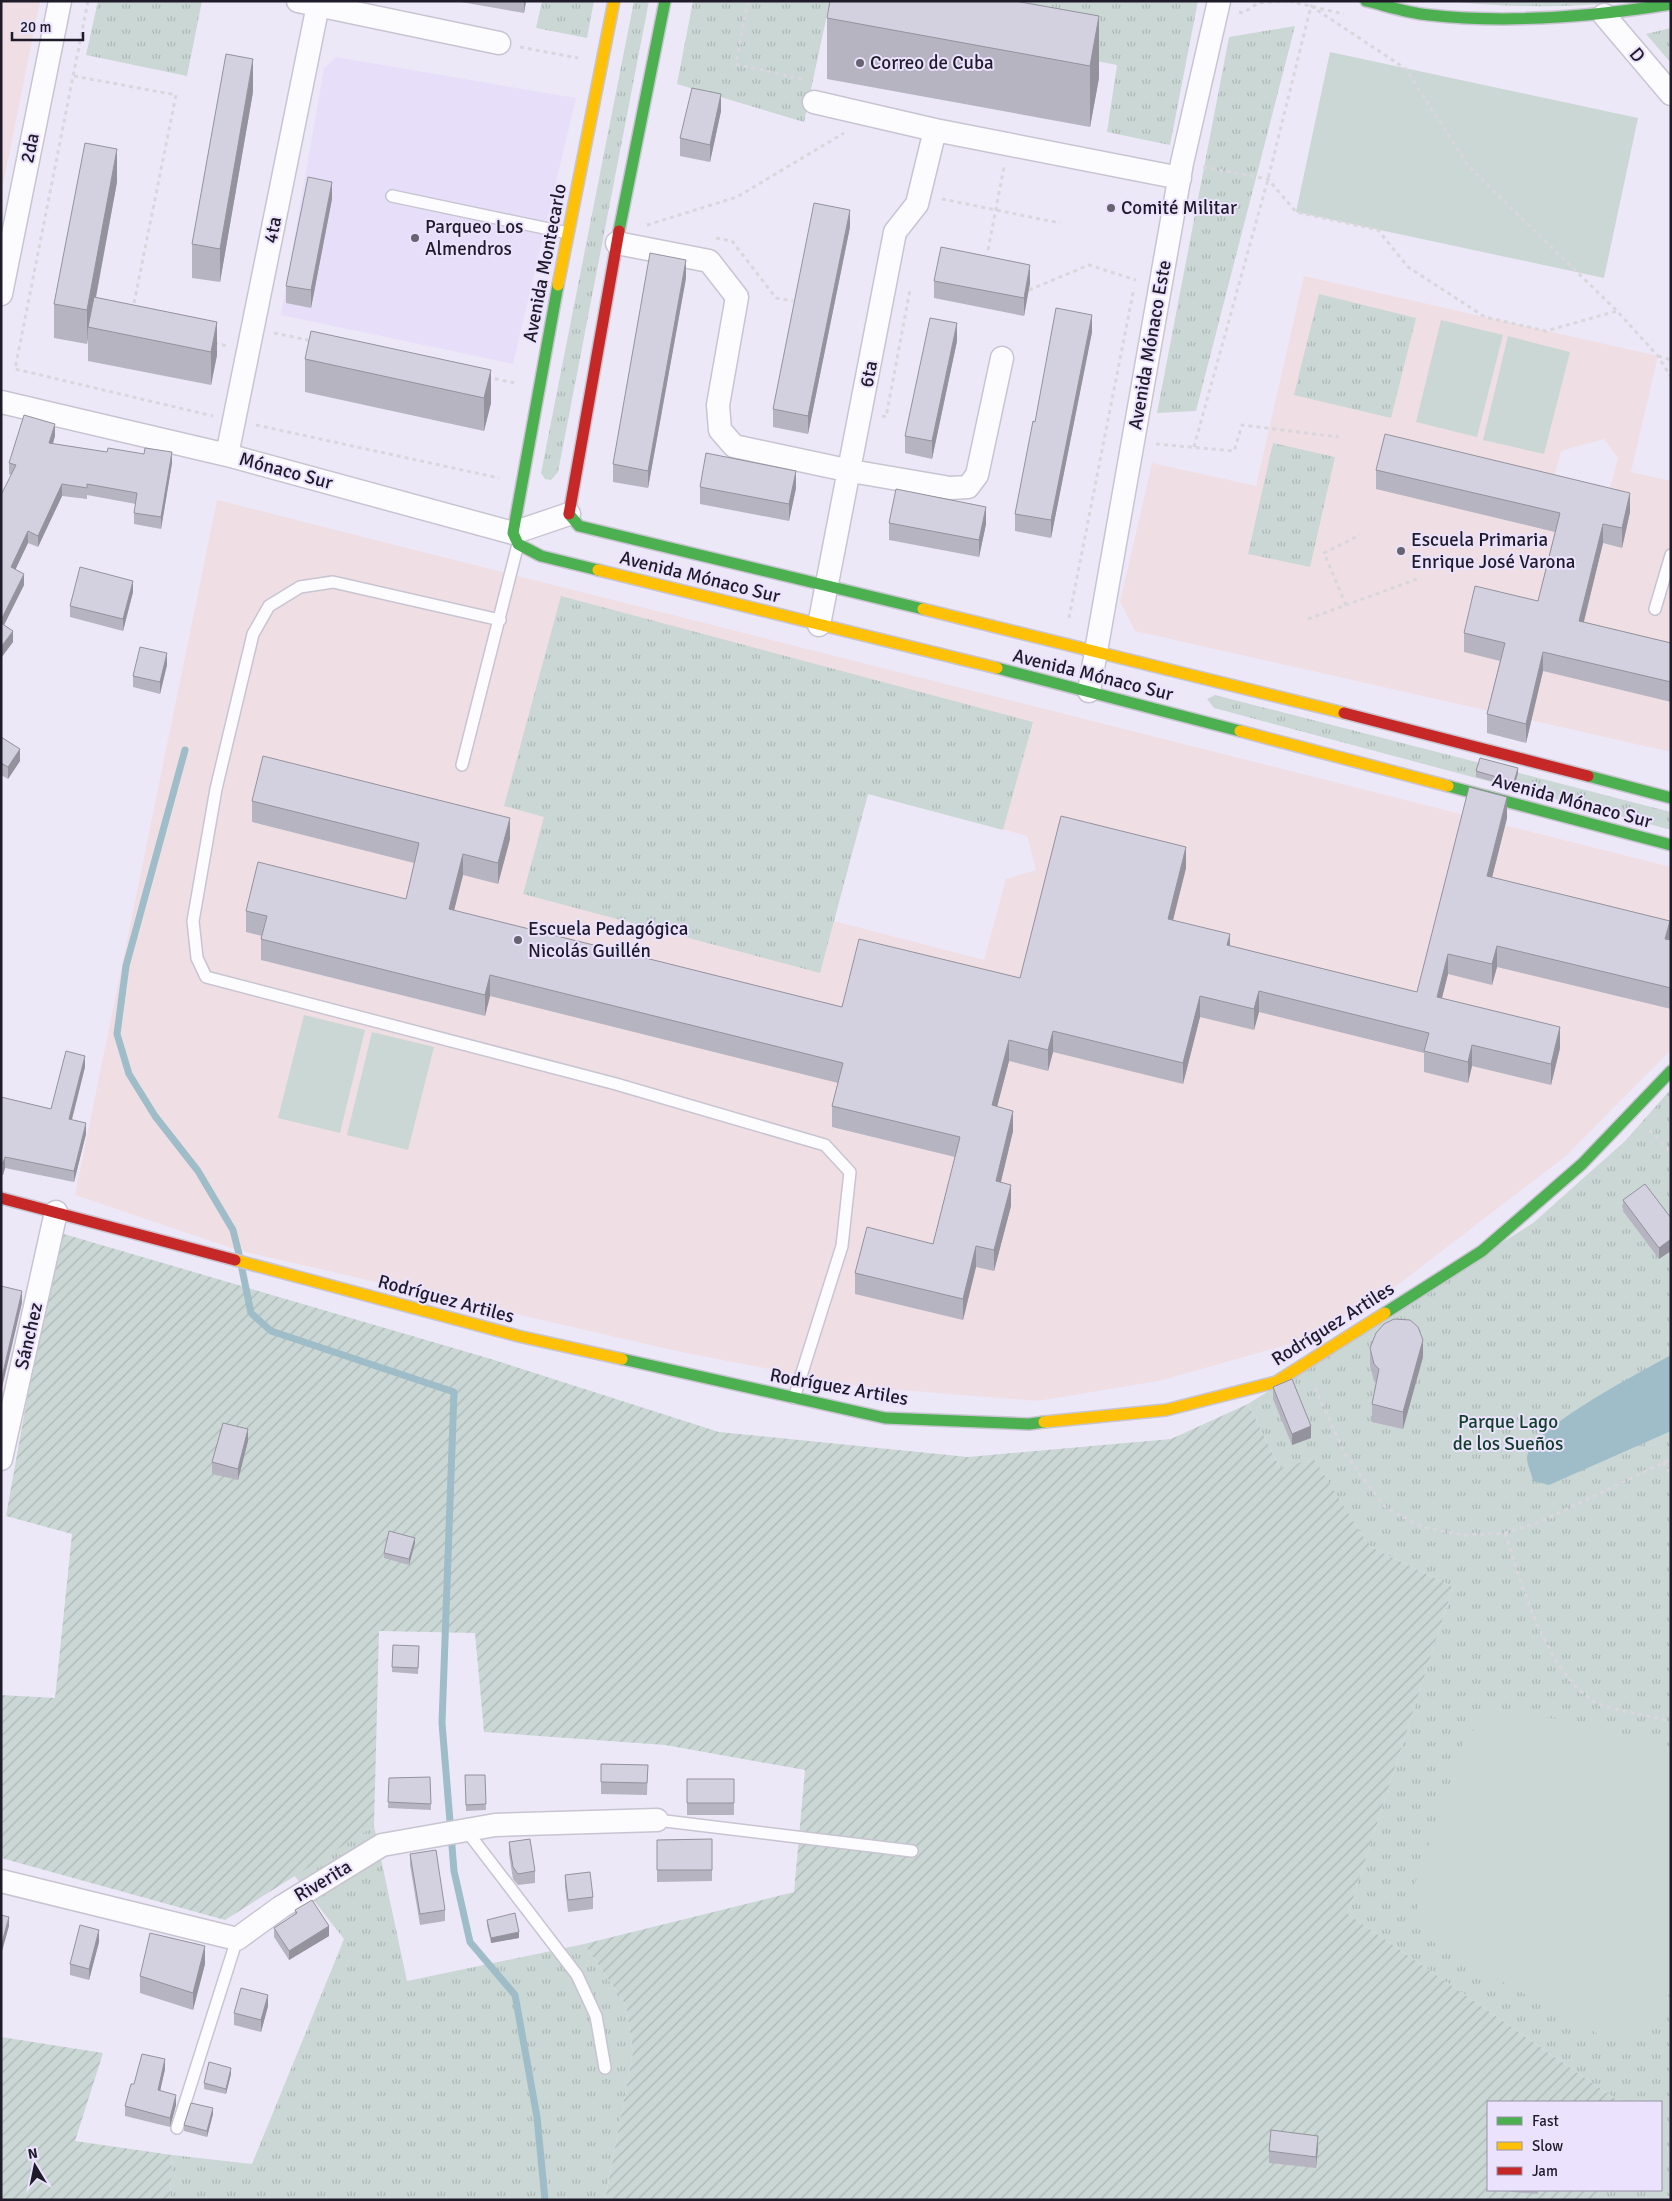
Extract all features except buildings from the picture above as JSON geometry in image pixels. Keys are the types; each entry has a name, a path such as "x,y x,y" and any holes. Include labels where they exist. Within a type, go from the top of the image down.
{"main road":[{"name":"Avenida Montecarlo","path":"515,538 568,233 614,1"},
{"path":"569,514 617,242 665,1"},
{"path":"1366,1 1428,15 1538,20 1604,15 1671,4"},
{"name":"Avenida Mónaco Sur","path":"569,514 579,526 1098,650 1671,798"},
{"name":"Avenida Mónaco Sur","path":"515,538 541,556 1089,691 1671,846"},
{"name":"Rodríguez Artiles","path":"1,1198 518,1336 794,1398 885,1418 1029,1424 1166,1410 1276,1382 1482,1251 1582,1164 1671,1071"}],"street":[{"name":"2da","path":"1,294 5,254 60,1"},
{"name":"Avenida Mónaco Este","path":"1089,691 1098,650 1181,171 1219,1"},
{"path":"308,3 499,43"},
{"name":"4ta","path":"227,455 251,339 308,3"},
{"name":"D","path":"1604,15 1671,94"},
{"path":"814,102 935,130 1008,144 1181,171"},
{"name":"6ta","path":"819,625 851,471 895,232 917,204 935,130"},
{"path":"617,242 709,261 737,297 718,405 720,430 734,446 851,471 950,488 968,487 977,475 1002,358"},
{"name":"Mónaco Sur","path":"1,402 227,455 515,538"},
{"path":"515,538 569,514"},
{"name":"Sánchez","path":"1,1459 56,1212"},
{"name":"Riverita","path":"236,1939 280,1907 382,1844 495,1825 657,1820"},
{"path":"1,1881 236,1939"}],"lane":[{"path":"392,196 568,233"},
{"path":"462,765 500,620 515,538"},
{"path":"1655,609 1671,555"},
{"path":"500,620 333,582 300,587 269,606 254,634 216,788 193,921 197,958 206,977 616,1084 825,1145 850,1172 842,1246 794,1398"},
{"path":"657,1820 912,1851"},
{"path":"466,1830 577,1975 596,2016 605,2068"},
{"path":"177,2128 236,1939"}],"path":[{"path":"88,1 15,369 235,421 500,479 502,472"},
{"path":"1194,447 1268,179 1311,6 1406,69 1469,167 1617,310 1658,356 1671,377"},
{"path":"499,43 583,59"},
{"path":"74,76 176,95 132,316"},
{"path":"642,227 737,197 874,116"},
{"path":"988,250 1008,144"},
{"path":"1181,171 1268,179 1296,212 1378,230 1408,267 1485,317 1546,331 1617,310"},
{"path":"936,197 1060,223"},
{"path":"1029,290 1089,265 1136,280"},
{"path":"862,412 886,417 911,282"},
{"path":"212,343 251,339 320,342"},
{"path":"1658,356 1671,360"},
{"path":"483,376 521,384"},
{"path":"1133,441 1234,452 1242,425 1339,437"},
{"path":"1346,605 1324,553 1360,535"},
{"path":"1308,619 1417,579"},
{"path":"1630,1114 1653,1133 1671,1153"},
{"path":"1304,1364 1345,1454 1385,1507 1422,1527 1463,1535 1505,1533 1540,1522 1671,1459"},
{"path":"1663,1462 1671,1475"},
{"path":"1505,1533 1528,1605 1562,1672 1594,1702 1671,1722"},
{"path":"1668,2200 1671,2192"}],"shaded area":[{"path":"1,1 40,1 1,195"},
{"path":"336,57 576,98 513,364 281,315 324,68"},
{"name":"Escuela Primaria Enrique José Varona","path":"1304,276 1658,356 1631,472 1671,481 1671,752 1135,631 1120,602 1152,463 1256,486","holes":["1604,439 1618,458 1607,499 1552,486 1561,451"]},
{"name":"Escuela Pedagógica Nicolás Guillén","path":"217,500 1671,867 1671,1050 1566,1156 1387,1293 1290,1344 1159,1381 1037,1401 862,1387 681,1352 237,1250 75,1195","holes":["868,794 1027,836 1036,870 1006,879 984,960 834,921"]}],"green space":[{"path":"98,1 202,1 187,76 86,55"},
{"path":"542,1 594,1 587,38 536,28"},
{"path":"634,1 649,1 558,472 551,480 545,479 541,473"},
{"path":"693,1 1198,1 1170,145 1107,132 1117,65 828,10 804,122 677,84"},
{"path":"1447,1 1631,1 1586,5 1539,6"},
{"path":"1295,26 1196,411 1157,413 1229,37"},
{"path":"1671,28 1671,63 1646,34"},
{"path":"1330,52 1638,118 1604,278 1296,212"},
{"path":"1319,294 1416,318 1391,418 1294,395"},
{"path":"1441,320 1503,335 1477,437 1416,422"},
{"path":"1508,336 1570,352 1544,454 1483,440"},
{"path":"1273,443 1335,457 1310,567 1248,554"},
{"path":"561,596 1033,722 1003,830 868,794 820,973 523,894 544,817 504,806"},
{"path":"1215,695 1671,812 1671,830 1214,708 1207,699"},
{"path":"304,1015 365,1030 340,1133 278,1118"},
{"path":"372,1032 434,1047 408,1150 347,1135"},
{"name":"Parque Lago de los Sueños","path":"1671,1089 1671,2200 1596,2200 1600,2191 1662,2191 1662,2101 1619,2101 1348,1914 1453,1587 1369,1546 1314,1460 1280,1468 1248,1404 1533,1223 1625,1141"},
{"path":"57,1232 491,1359 719,1432 968,1457 1171,1439 1248,1404 1280,1468 1314,1459 1369,1546 1453,1587 1348,1914 1619,2101 1487,2101 1487,2191 1600,2191 1596,2200 605,2200 633,2053 626,2005 584,1944 794,1892 805,1770 665,1745 484,1732 475,1633 379,1631 374,1826 225,1920 1,1858 1,1695 55,1698 72,1534 6,1516"},
{"path":"1512,1713 1593,1726 1633,1737 1671,1752 1671,1990 1655,2020 1635,2038 1607,2039 1437,1946 1418,1916 1415,1884 1465,1739 1486,1716"},
{"path":"374,1826 407,1981 584,1944 626,2005 633,2053 605,2200 170,2200 172,2155 252,2164 344,1939 294,1875"},
{"path":"1,2037 103,2053 75,2141 172,2155 170,2200 1,2200"}],"water":[{"path":"1671,1355 1671,1431 1549,1485 1533,1481 1527,1458 1533,1446 1546,1432 1589,1402"}],"waterway":[{"path":"185,750 126,966 117,1034 129,1074 155,1116 198,1171 233,1230 239,1254"},
{"path":"242,1269 251,1313 271,1331 454,1392 442,1723 454,1871 470,1942 515,1995 537,2117 545,2200"}],"traffic: fast":[{"path":"619,231 665,1"},
{"path":"1366,1 1421,14 1490,19 1581,16 1671,4"},
{"path":"558,285 513,533 518,544 541,556 598,570"},
{"path":"569,514 579,526 923,609"},
{"path":"997,668 1240,731"},
{"path":"1588,776 1671,798"},
{"path":"1448,786 1671,845"},
{"path":"1385,1313 1482,1251 1582,1164 1671,1071"},
{"path":"622,1359 885,1418 1029,1424 1044,1422"}],"traffic: slow":[{"path":"558,285 614,1"},
{"path":"598,570 997,668"},
{"path":"923,609 1344,713"},
{"path":"1240,731 1448,786"},
{"path":"235,1260 518,1336 622,1359"},
{"path":"1044,1422 1166,1410 1276,1382 1385,1313"}],"traffic: jam":[{"path":"569,514 619,231"},
{"path":"1344,713 1588,776"},
{"path":"1,1198 235,1260"}],"place":[{"name":"Correo de Cuba","path":"860,63"},
{"name":"Comité Militar","path":"1111,208"},
{"name":"Parqueo Los Almendros","path":"415,238"},
{"name":"Escuela Primaria Enrique José Varona","path":"1401,551"},
{"name":"Escuela Pedagógica Nicolás Guillén","path":"518,940"}]}
